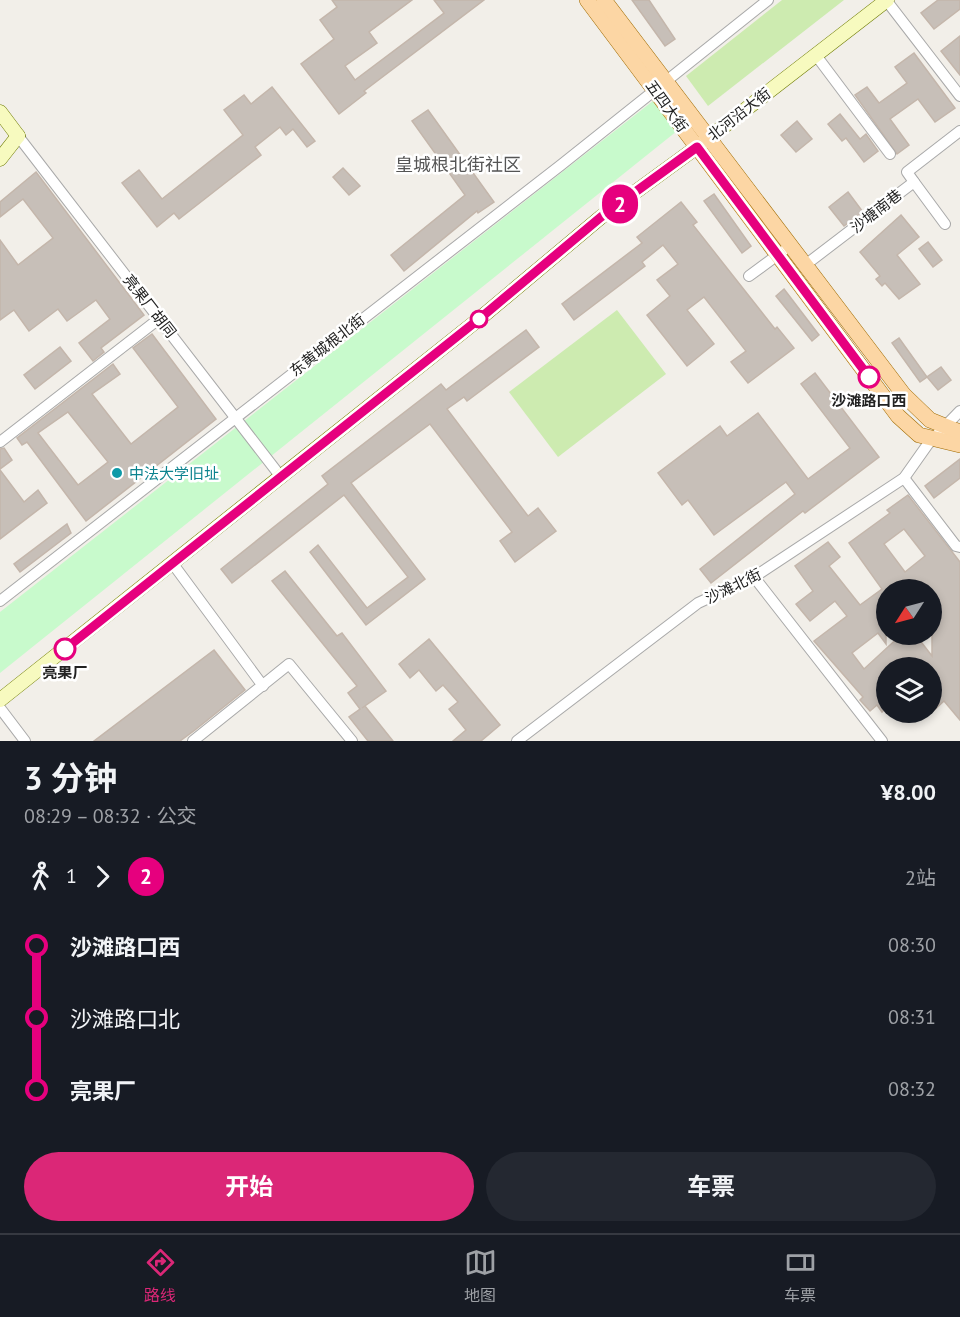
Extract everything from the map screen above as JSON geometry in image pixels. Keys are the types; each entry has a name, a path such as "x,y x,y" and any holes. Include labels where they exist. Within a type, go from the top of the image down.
{"main road":[{"name":"五四大街","path":"587,0 659,85 783,250 898,416 919,435 960,445"},
{"name":"五四大街","path":"604,0 659,85 676,96 703,143"},
{"name":"北河沿大街","path":"0,700 484,315 601,217 703,143 887,0"},
{"path":"0,112 18,136"},
{"path":"0,145 18,136"},
{"path":"0,159 18,136"},
{"name":"五四大街","path":"783,250 804,266 908,400 925,416 944,427 960,432"}],"street":[{"name":"东黄城根北街","path":"0,601 561,165 768,0"},
{"path":"887,0 960,97 956,100 960,105"},
{"path":"815,54 890,154"},
{"name":"沙塘南巷","path":"804,266 914,182 906,172 960,131"},
{"name":"亮果厂胡同","path":"18,136 281,477"},
{"path":"914,182 945,224"},
{"path":"749,276 783,250"},
{"path":"0,442 160,318"},
{"name":"沙滩北街","path":"517,741 698,603 754,577 904,478 932,439 960,411"},
{"path":"904,478 956,546 960,547"},
{"path":"173,564 263,686"},
{"path":"754,577 882,741"},
{"path":"193,741 289,664 352,741"},
{"path":"0,708 25,741"}],"green space":[{"path":"782,0 844,0 708,106 686,76"},
{"path":"653,101 677,131 0,673 0,612"},
{"path":"617,310 666,374 558,457 509,392"}],"building":[{"path":"332,0 412,0 369,32 377,43 345,66 355,80 444,13 434,0 484,0 364,91 366,93 339,114 301,64 334,39 320,20 337,7"},
{"path":"632,0 649,0 675,39 665,46"},
{"path":"938,0 960,0 960,9 934,29 921,13"},
{"path":"960,36 960,75 941,51"},
{"path":"914,53 955,108 935,122 918,99 890,119 909,145 897,154 855,95 867,87 879,103 907,83 895,67"},
{"path":"272,87 315,141 307,147 293,129 286,135 280,127 255,147 261,155 179,219 174,213 157,227 122,183 139,170 162,199 243,135 224,110 244,95 251,104"},
{"path":"428,110 494,202 478,213 477,211 404,271 391,255 465,195 412,121"},
{"path":"840,114 860,139 866,134 878,151 864,162 846,138 842,141 828,124"},
{"path":"797,121 812,139 796,152 781,135"},
{"path":"343,168 360,186 349,195 333,177"},
{"path":"36,172 144,315 101,348 104,352 93,361 79,343 110,319 96,300 67,321 58,309 29,331 14,310 0,320 0,240 18,265 53,238 23,199 0,217 0,202"},
{"path":"848,192 863,212 844,226 829,207"},
{"path":"714,194 751,246 742,253 704,201"},
{"path":"681,202 697,222 693,225 775,329 777,327 794,348 748,383 731,362 746,351 704,297 687,310 714,344 687,366 647,315 670,296 657,280 678,264 663,245 642,262 645,266 574,320 562,304 642,243 637,237"},
{"path":"901,215 919,237 897,255 920,284 899,299 885,283 882,286 876,279 880,276 860,252"},
{"path":"928,242 942,260 933,267 919,249"},
{"path":"784,289 819,335 812,341 776,296"},
{"path":"526,330 539,347 467,401 464,397 447,409 528,516 538,508 556,531 515,562 500,541 512,532 430,424 351,483 425,579 366,625 310,552 318,545 367,608 408,577 344,495 232,583 221,569 328,484 322,476 441,384 446,390"},
{"path":"152,334 216,419 86,521 27,442 22,445 17,438 113,364 120,374 92,394 131,444 178,407 133,348","holes":["68,412 108,462 78,485 38,433"]},
{"path":"899,338 927,377 920,382 892,343"},
{"path":"60,347 71,361 35,389 24,375"},
{"path":"941,367 951,380 938,390 927,377"},
{"path":"815,373 879,457 805,513 803,511 711,583 700,569 795,494 786,482 714,535 688,500 682,505 658,473 720,426 727,436 758,413 808,479 850,448 801,384"},
{"path":"4,448 12,460 0,469 0,449"},
{"path":"960,459 960,478 934,498 925,486"},
{"path":"0,470 24,502 38,490 47,503 0,539"},
{"path":"908,495 960,562 960,720 944,701 942,703 942,657 877,657 890,645 924,645 932,656 932,645 942,645 942,579 876,581 849,543 890,513 887,510","holes":["904,529 925,556 905,572 884,544"]},
{"path":"67,524 71,533 20,572 14,564"},
{"path":"828,542 840,557 829,566 860,605 876,593 876,635 852,653 864,669 876,658 876,706 870,711 860,700 863,697 814,641 847,616 835,601 810,621 796,604 813,591 795,566"},
{"path":"285,571 337,636 342,633 386,691 362,708 365,706 393,741 368,741 349,717 360,709 348,693 357,686 272,581"},
{"path":"429,639 500,725 481,741 453,741 466,730 449,709 458,702 443,685 436,691 419,670 410,678 399,664"},
{"path":"214,650 245,690 195,730 180,741 94,741"}],"bus line":[{"name":"2","path":"65,649 484,315 601,217 697,147 869,377"}],"place":[{"name":"沙滩路口西","path":"869,377"},
{"name":"中法大学旧址","path":"117,473"},
{"name":"亮果厂","path":"65,649"}],"district":[{"name":"皇城根北街社区","path":"458,164"}]}
